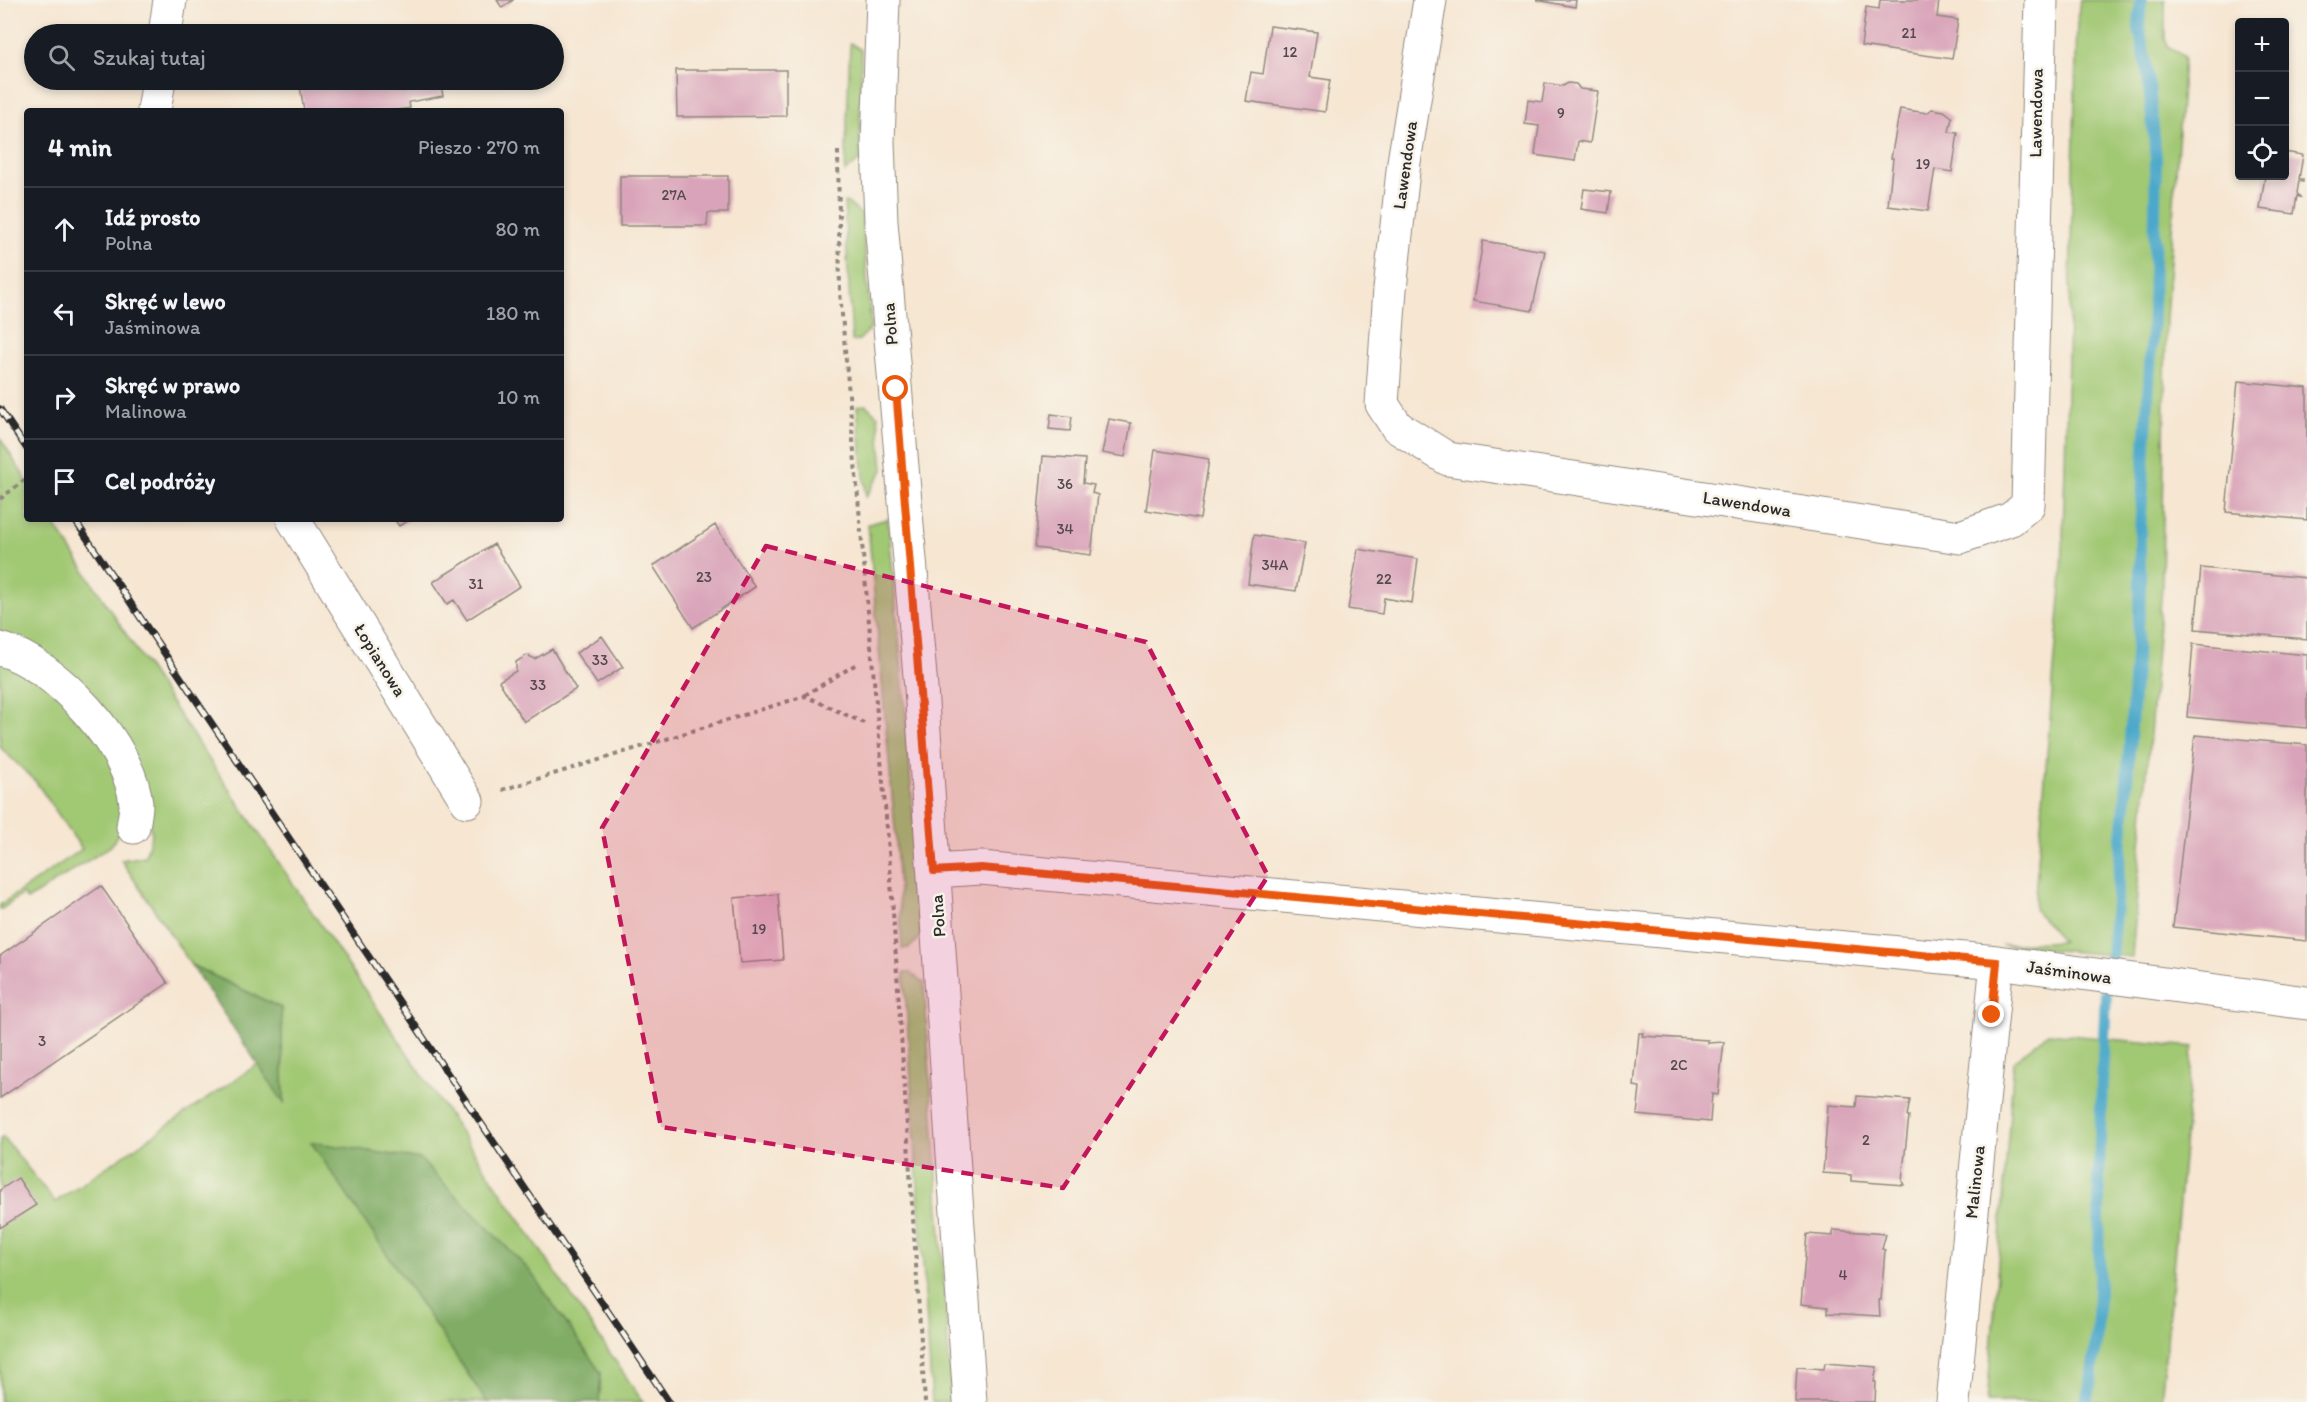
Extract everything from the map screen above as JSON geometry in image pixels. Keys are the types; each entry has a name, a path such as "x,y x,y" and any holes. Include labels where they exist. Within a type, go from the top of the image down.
{"street":[{"path":"166,24 170,0"},
{"name":"Polna","path":"883,0 878,142 881,222 934,871 970,1402"},
{"name":"Lawendowa","path":"1430,0 1404,162 1390,289 1382,405 1397,427 1448,459 1960,537 2011,519 2028,505 2036,95 2041,0"},
{"path":"154,108 157,90"},
{"name":"Łopianowa","path":"295,522 467,801"},
{"path":"0,649 19,654 59,682 92,715 124,764 136,803 133,827"},
{"name":"Jaśminowa","path":"934,871 981,868 1997,962 2307,1004"},
{"name":"Malinowa","path":"1953,1402 1997,962"}],"path":[{"path":"838,148 840,292 889,851 925,1402"},
{"path":"0,499 24,480"},
{"path":"467,801 805,696 858,663"},
{"path":"805,696 864,723"}],"highlighted area":[{"path":"766,546 1146,642 1268,876 1063,1188 661,1127 602,828"}],"green space":[{"path":"2080,0 2165,0 2165,39 2168,46 2184,57 2166,319 2162,586 2132,957 2001,945 2062,941 2034,909 2062,574 2077,24"},
{"path":"850,43 861,50 860,160 845,172"},
{"path":"844,202 862,215 871,328 859,340 852,341"},
{"path":"866,405 878,416 883,470 866,497 857,406"},
{"path":"0,438 24,476 24,522 53,522 173,706 643,1402 599,1402 601,1372 312,1142 487,1402 0,1402 0,1139 3,1137 55,1202 258,1064 284,1101 281,1008 191,965 121,860 145,856 152,834 131,757 0,641"},
{"path":"888,519 907,727 921,937 909,948 902,949 896,840 868,524"},
{"path":"0,656 55,687 109,752 124,824 111,846 27,900 23,894 0,910 0,905 82,849 36,782 0,747"},
{"path":"191,965 281,1008 284,1103"},
{"path":"904,973 911,973 924,983 952,1402 932,1402"},
{"path":"2048,1033 2193,1047 2161,1402 1987,1402 2014,1061"},
{"path":"311,1142 420,1159 530,1271 601,1373 599,1402 487,1402"}],"building":[{"path":"497,0 513,0 502,8"},
{"path":"1536,0 1576,0 1575,7"},
{"path":"1880,0 1939,0 1937,17 1958,20 1952,59 1861,46 1866,7 1879,9"},
{"path":"1270,26 1317,32 1310,77 1330,80 1325,112 1246,101 1251,72 1263,74"},
{"path":"676,70 786,70 786,116 677,117"},
{"path":"1545,83 1563,86 1568,83 1576,84 1580,89 1598,91 1590,143 1578,141 1575,161 1535,155 1539,126 1525,124 1528,100 1542,102"},
{"path":"301,90 442,90 443,96 409,102 410,108 304,108"},
{"path":"1900,109 1927,113 1932,109 1944,111 1952,117 1949,132 1958,133 1952,172 1935,169 1928,211 1888,206 1893,158 1891,158"},
{"path":"2289,153 2303,155 2299,179 2303,179 2303,182 2299,181 2297,193 2300,197 2297,196 2294,214 2260,209 2264,180 2289,180"},
{"path":"620,176 728,176 728,213 708,213 707,226 620,226"},
{"path":"1584,189 1611,192 1608,213 1581,209"},
{"path":"1483,241 1545,251 1532,311 1473,301"},
{"path":"2238,381 2307,388 2307,520 2226,512"},
{"path":"1051,414 1072,417 1070,431 1049,429"},
{"path":"1109,419 1131,423 1125,457 1102,453"},
{"path":"1155,450 1209,459 1200,519 1146,510"},
{"path":"1043,456 1085,459 1083,483 1094,485 1092,493 1098,495 1091,555 1035,548"},
{"path":"715,525 755,587 693,628 653,566"},
{"path":"1254,535 1305,543 1296,591 1248,584"},
{"path":"494,544 520,586 467,620 454,600 447,604 433,582"},
{"path":"1358,549 1418,559 1412,603 1384,598 1382,614 1348,609"},
{"path":"2201,568 2307,578 2307,639 2195,629"},
{"path":"602,636 623,667 597,684 576,653"},
{"path":"2193,644 2307,655 2307,728 2187,717"},
{"path":"552,649 576,689 524,722 499,681 516,671 516,662 527,655 535,659"},
{"path":"2195,735 2307,745 2307,941 2173,927"},
{"path":"101,886 168,983 0,1098 0,956"},
{"path":"778,894 783,960 740,963 734,898"},
{"path":"1639,1033 1643,1033 1642,1036 1708,1040 1708,1043 1724,1042 1718,1095 1712,1094 1710,1122 1637,1115 1640,1087 1634,1086"},
{"path":"1857,1096 1910,1100 1902,1181 1904,1185 1851,1181 1851,1175 1823,1173 1828,1105 1856,1107"},
{"path":"18,1178 36,1205 0,1228 0,1190"},
{"path":"1833,1230 1886,1234 1882,1249 1885,1250 1881,1300 1879,1300 1880,1316 1828,1313 1828,1307 1801,1304 1807,1234 1833,1236"},
{"path":"1825,1363 1877,1367 1874,1382 1876,1382 1875,1402 1795,1402 1797,1367 1824,1369"}],"waterway":[{"path":"2111,956 2126,795 2140,599 2140,532 2153,315 2156,159 2148,75 2139,27 2141,0"},
{"path":"2087,1402 2098,1319 2099,1157 2106,994"}],"railway":[{"path":"0,409 24,445"},
{"path":"76,522 669,1402"}],"route":[{"path":"896,389 934,871 981,868 1997,962 1992,1015"}]}
